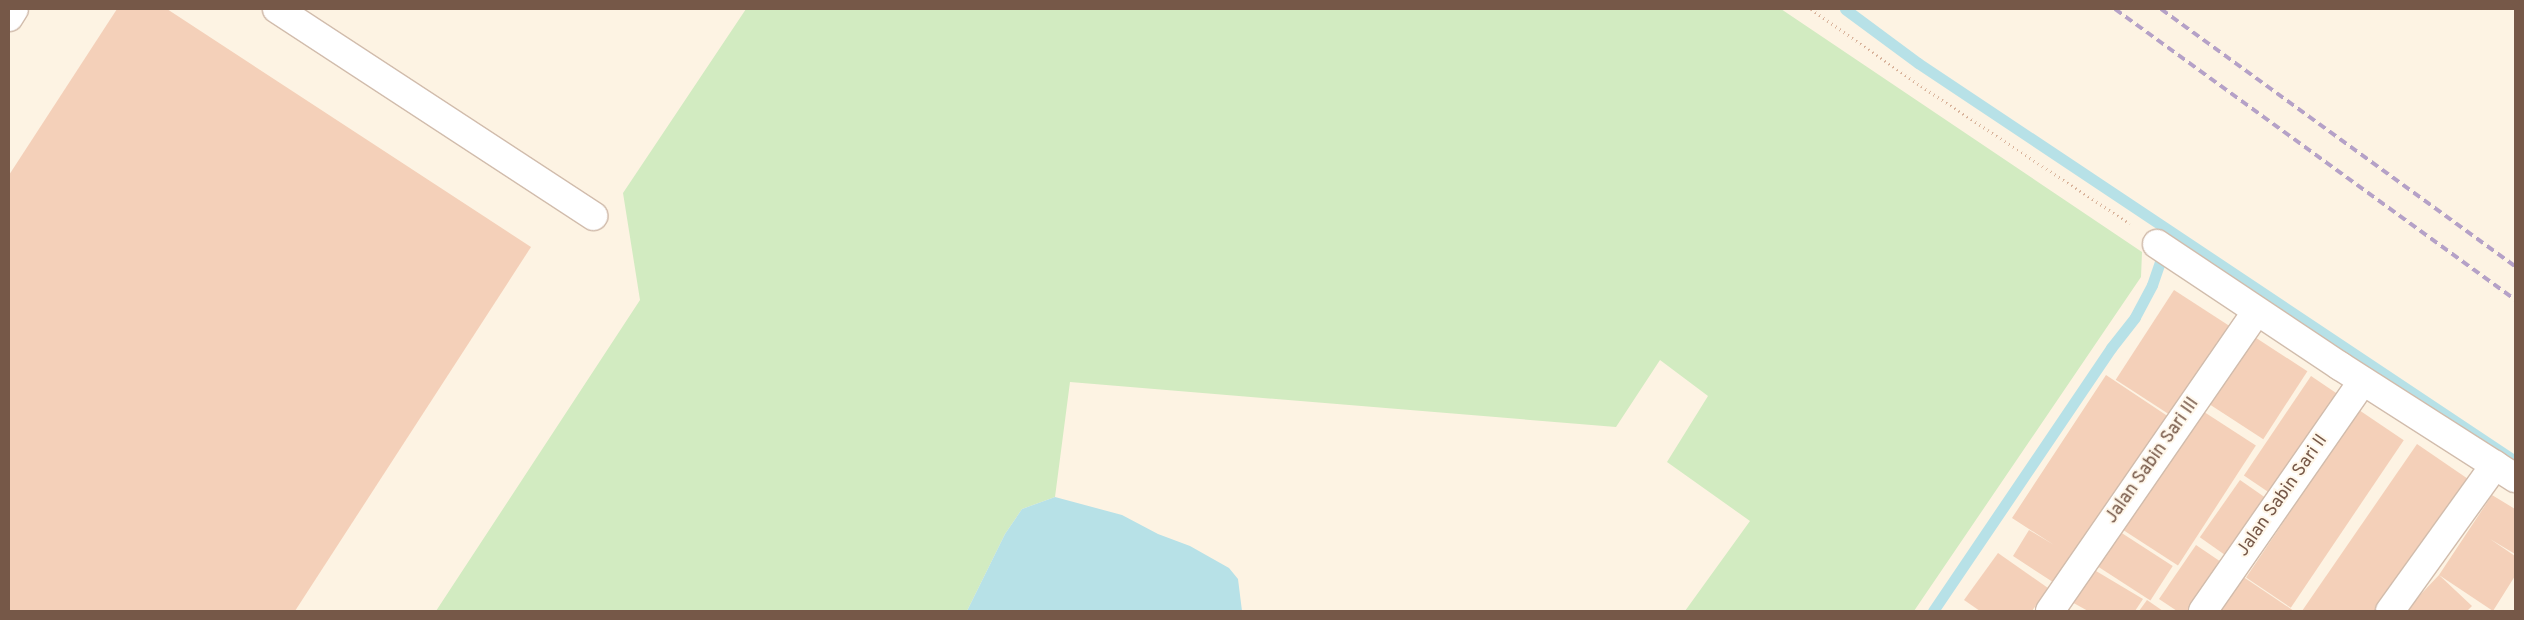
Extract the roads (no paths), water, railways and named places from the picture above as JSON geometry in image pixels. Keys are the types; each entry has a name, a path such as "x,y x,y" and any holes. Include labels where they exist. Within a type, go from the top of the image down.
{"street":[{"path":"9,17 14,9"},
{"path":"277,9 593,216"},
{"path":"2157,244 2505,472 2390,611"},
{"name":"Jalan Sabin Sari III","path":"2050,611 2257,310"},
{"name":"Jalan Sabin Sari II","path":"2202,611 2363,380"}],"water":[{"path":"1055,497 1122,515 1158,534 1190,546 1229,568 1238,579 1242,611 967,611 1005,534 1022,509"}],"waterway":[{"path":"1845,9 1918,63 2515,461"},
{"path":"1933,611 2111,348 2135,317 2152,285 2161,259"}],"railway":[{"path":"2115,9 2515,300"},
{"path":"2161,9 2515,266"}]}
